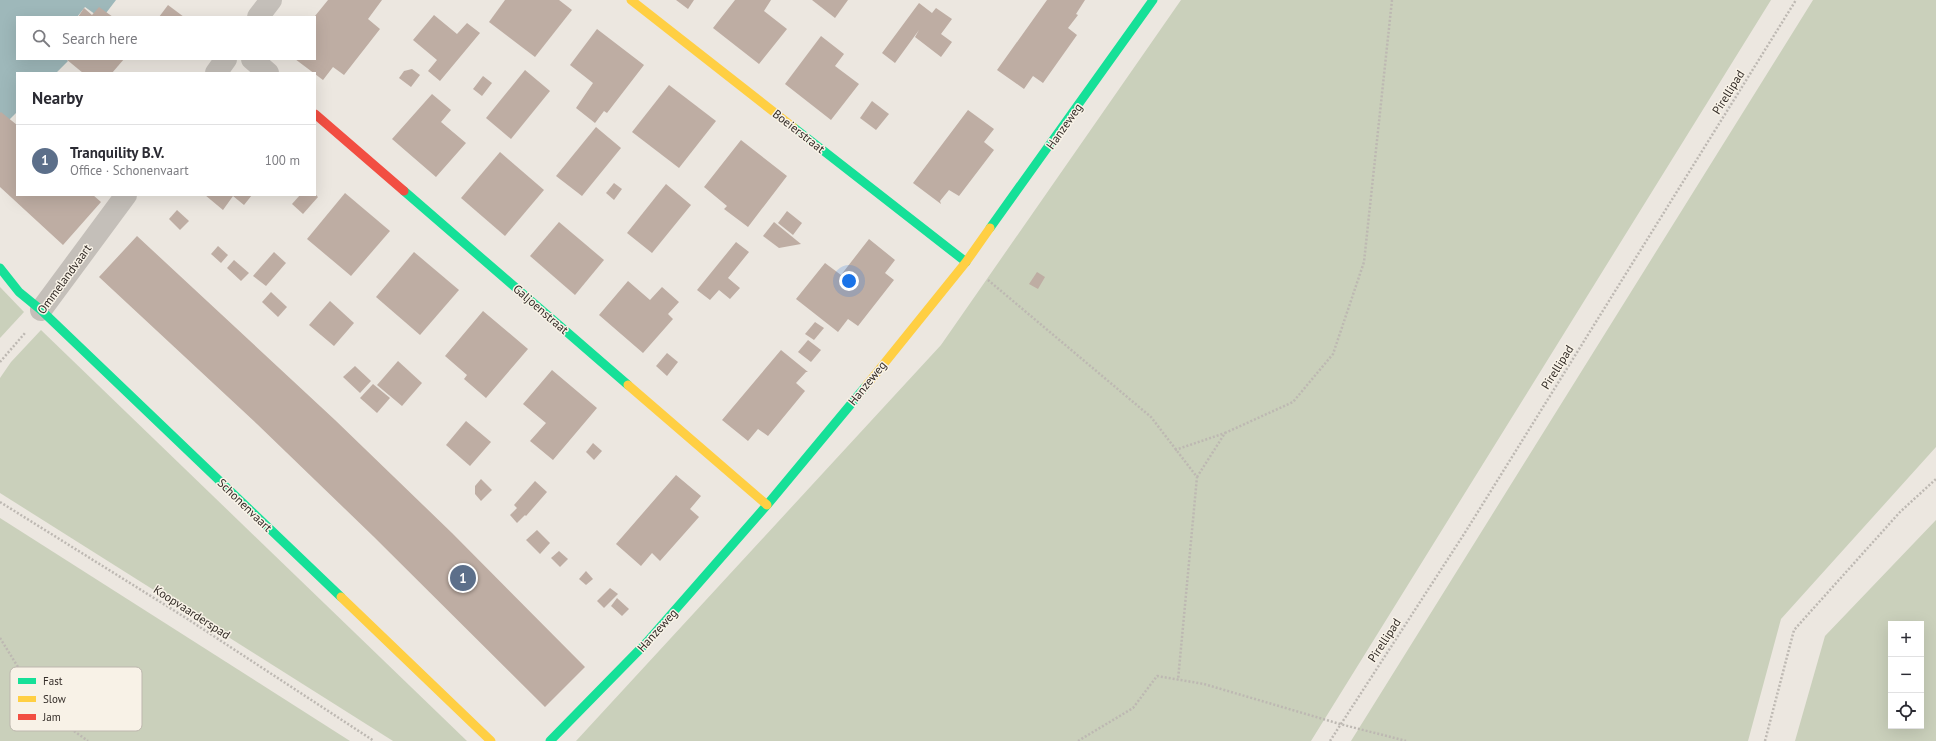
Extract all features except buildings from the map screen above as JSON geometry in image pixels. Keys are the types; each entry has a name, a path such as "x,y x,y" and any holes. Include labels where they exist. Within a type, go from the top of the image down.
{"street":[{"path":"259,16 271,0"},
{"name":"Boeierstraat","path":"631,0 966,262"},
{"name":"Hanzeweg","path":"550,741 647,642 767,505 966,262 1145,3"},
{"path":"217,72 225,60"},
{"path":"253,60 267,72"},
{"name":"Galjoenstraat","path":"316,115 767,505"},
{"name":"Ommelandvaart","path":"41,310 125,196"},
{"name":"Schonenvaart","path":"0,268 19,292 41,310 491,741"}],"path":[{"path":"1175,450 1225,433 1293,402 1334,354 1364,262 1392,0"},
{"name":"Pirellipad","path":"1330,741 1466,531 1796,0"},
{"path":"966,262 1151,417 1196,477"},
{"name":"Ommelandvaart","path":"0,362 23,336 41,310"},
{"path":"1178,680 1196,477 1225,433"},
{"path":"1765,741 1794,630 1900,512 1936,479"},
{"name":"Koopvaarderspad","path":"0,502 186,618 374,741"},
{"path":"0,638 18,667"},
{"path":"1078,741 1133,708 1157,676 1204,684 1340,724 1406,741"},
{"path":"74,731 88,741"}],"green space":[{"path":"1181,0 1771,0 1311,741 576,741 941,345"},
{"path":"1813,0 1936,0 1936,447 1781,619 1748,741 1351,741"},
{"path":"0,287 24,312 0,338"},
{"path":"41,330 467,741 393,741 0,493 0,378 11,362"},
{"path":"0,518 350,741 0,741"},
{"path":"1936,520 1936,741 1795,741 1825,636"}],"water":[{"path":"0,0 116,0 104,16 98,16 85,7 78,16 16,16 16,60 68,61 57,72 16,72 16,113 9,120 0,113"}],"traffic: fast":[{"path":"990,228 1153,0"},
{"path":"793,127 966,262"},
{"path":"404,191 628,385"},
{"path":"0,268 19,292 41,310 341,597"},
{"path":"550,741 647,642 767,505 866,386"}],"traffic: slow":[{"path":"631,0 793,127"},
{"path":"866,386 966,262 990,228"},
{"path":"628,385 767,505"},
{"path":"341,597 491,741"}],"traffic: jam":[{"path":"316,115 404,191"}],"place":[{"name":"Tranquility B.V.","path":"463,578"}]}
